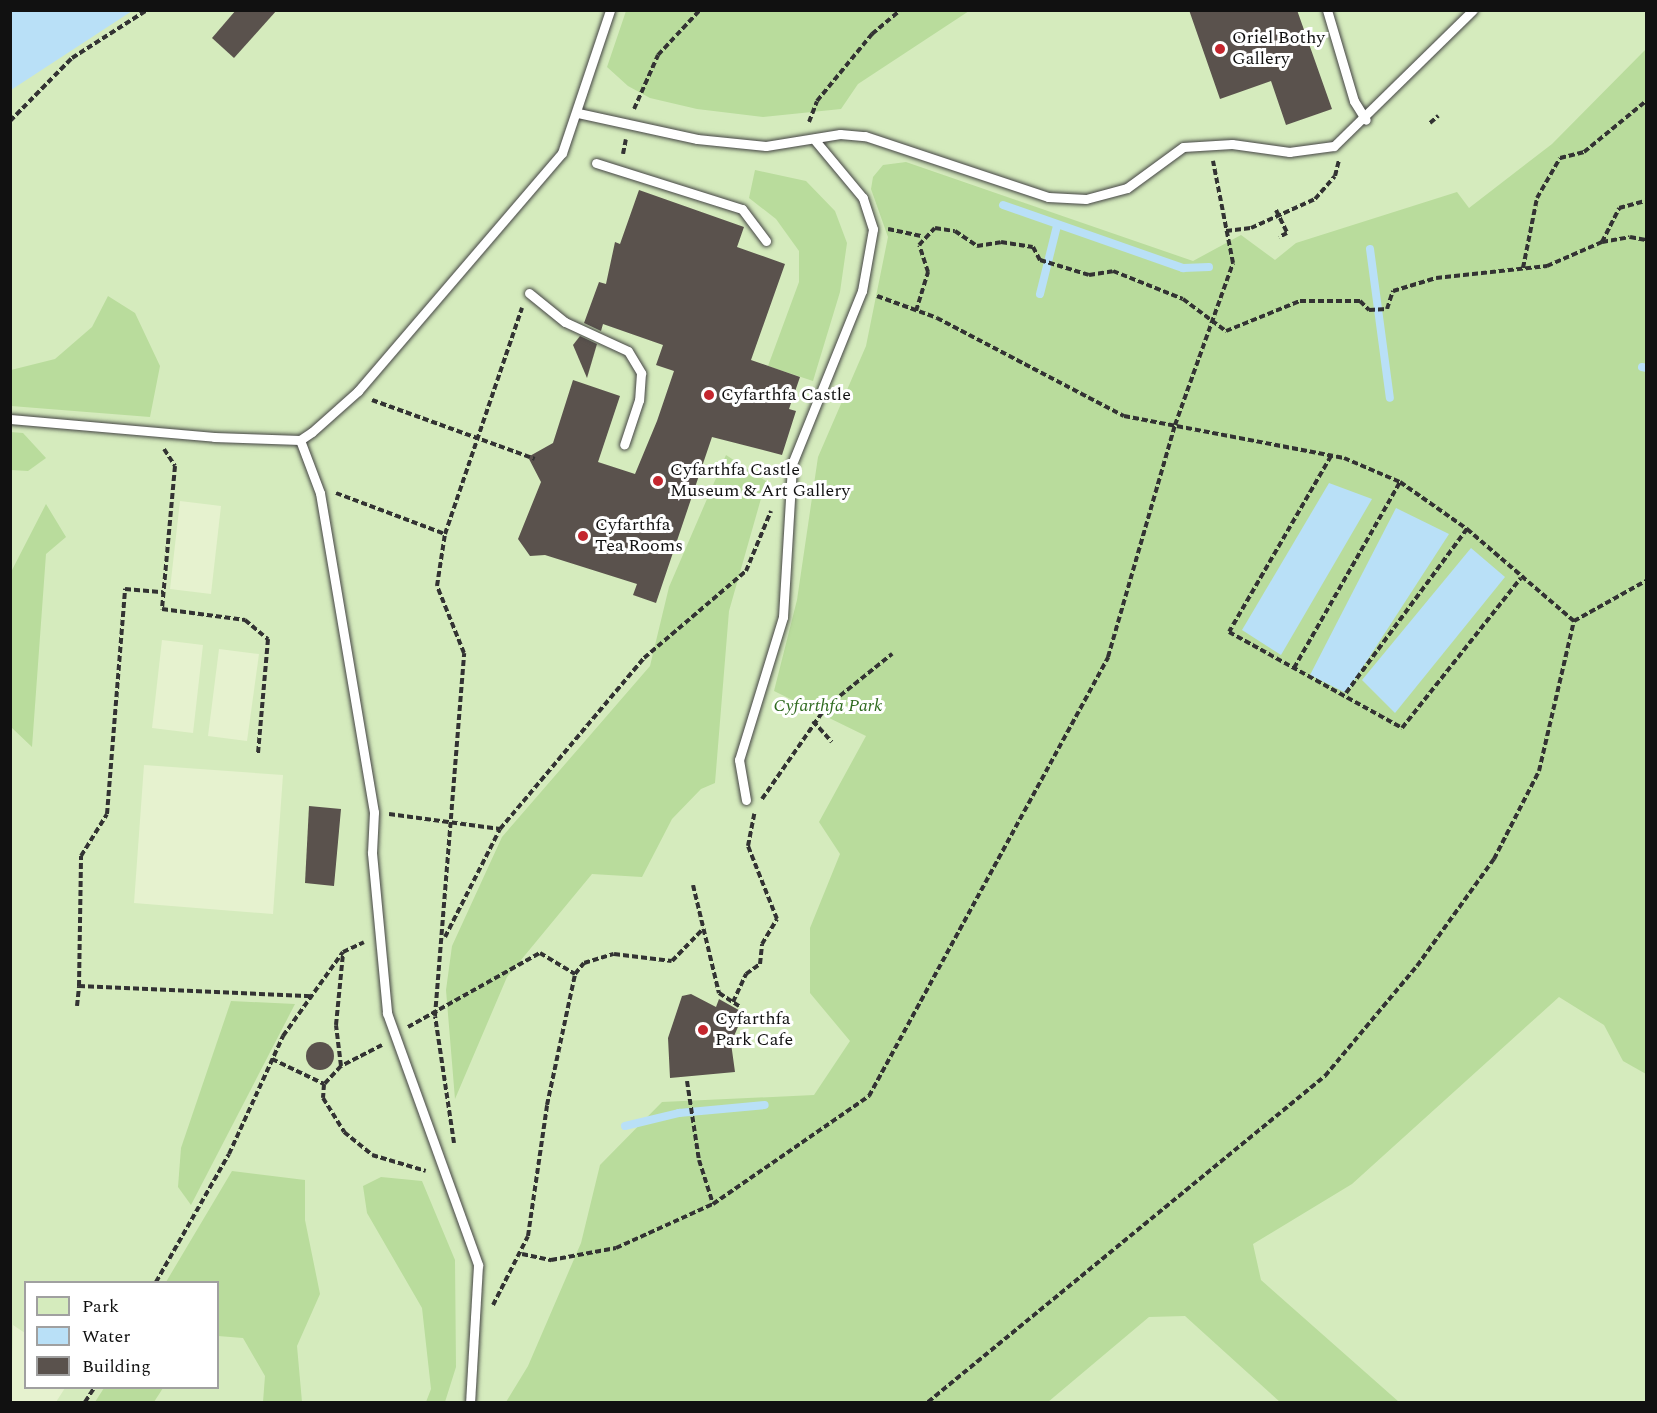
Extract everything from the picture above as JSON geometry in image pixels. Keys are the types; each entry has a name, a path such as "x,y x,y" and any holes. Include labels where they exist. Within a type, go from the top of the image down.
{"lane":[{"path":"10,418 300,440 358,391 562,153 578,113 610,10"},
{"path":"1327,10 1354,101 1365,120"},
{"path":"578,113 697,139 766,147 814,139 865,136 1067,201 1108,197 1127,188 1183,147 1232,144 1309,152 1334,146 1365,120 1473,10"},
{"path":"746,800 739,760 783,617 792,464 862,291 873,229 863,198 814,139"},
{"path":"596,163 742,209 766,242"},
{"path":"529,293 565,322 628,351 641,373 639,400 624,445"},
{"path":"300,440 320,493 374,812 379,934 394,1035 478,1265 470,1402"}],"path":[{"path":"10,121 72,58 147,10"},
{"path":"631,116 658,55 700,10"},
{"path":"809,125 818,101 872,34 901,10"},
{"path":"1523,268 1537,198 1560,158 1584,152 1647,100"},
{"path":"1430,123 1438,116"},
{"path":"522,1254 551,1260 616,1248 713,1204 869,1096 1108,657 1175,425 1233,263 1212,154"},
{"path":"1226,231 1251,228 1315,199 1340,161"},
{"path":"1602,242 1619,208 1647,201"},
{"path":"1276,210 1287,233 1279,237"},
{"path":"873,229 922,236 947,228 977,246 1001,242 1033,247 1040,260 1089,275 1113,271 1183,299 1212,324 1226,331 1300,301 1360,301 1369,310 1387,309 1393,291 1436,278 1547,267 1602,242 1630,237 1647,240"},
{"path":"916,311 927,272 922,236"},
{"path":"862,291 916,311 1124,416 1331,456 1400,482 1467,529 1521,578 1574,621"},
{"path":"455,1149 435,1016 444,938 449,822 464,652 437,586 445,534 476,436 529,293"},
{"path":"358,391 535,459"},
{"path":"163,431 167,457 175,466 162,609 245,620 268,639 258,754"},
{"path":"1331,456 1229,632 1402,728 1521,578"},
{"path":"1294,668 1400,482"},
{"path":"320,493 331,491 445,534"},
{"path":"444,938 500,829 644,658 746,571 773,504"},
{"path":"1346,693 1467,529"},
{"path":"928,1402 1325,1076 1417,966 1494,859 1539,771 1574,621 1647,581"},
{"path":"77,1006 81,856 107,814 125,589 163,592"},
{"path":"733,1002 746,974 760,964 762,944 777,919 756,876 747,832 813,722 892,654"},
{"path":"813,722 832,742"},
{"path":"374,812 500,829"},
{"path":"693,885 719,993 739,1006"},
{"path":"475,1336 522,1254 567,992 575,974 584,963 614,954 672,961 703,929"},
{"path":"157,1281 229,1154 272,1059 312,996 343,952 379,934"},
{"path":"341,1066 336,1025 346,966 343,952"},
{"path":"444,1174 372,1155 344,1132 323,1098 324,1084 341,1066 394,1035 435,1016 540,953 575,974"},
{"path":"79,986 312,996"},
{"path":"272,1059 324,1084"},
{"path":"687,1081 692,1121 713,1204"},
{"path":"85,1402 93,1389"}],"green space":[{"path":"626,10 969,11 858,84 841,109 763,117 697,109 650,98 628,86 607,67"},
{"name":"Cyfarthfa Park","path":"10,11 1646,11 1646,1402 11,1402"},
{"path":"1646,49 1646,1074 1623,1061 1604,1025 1559,997 1352,1184 1253,1244 1261,1280 1399,1402 1280,1402 1185,1316 1149,1317 1048,1402 506,1402 528,1366 581,1243 600,1165 662,1102 814,1095 850,1041 810,993 810,928 840,854 819,822 866,736 774,691 797,600 818,457 866,346 888,237 871,189 873,177 883,165 906,162 1193,261 1241,235 1275,260 1296,243 1457,192 1469,208 1552,144"},
{"path":"755,170 806,181 835,211 847,243 840,292 813,381 768,366 799,282 799,251 776,219 749,198"},
{"path":"108,296 135,313 160,366 150,417 11,406 11,370 55,359 92,327"},
{"path":"10,432 23,433 46,458 28,471 11,470"},
{"path":"726,455 766,481 729,611 715,783 701,789 672,819 642,877 592,874 507,977 455,1099 446,990 452,946 502,837 650,666 669,587"},
{"path":"180,501 221,506 211,594 170,589"},
{"path":"46,504 66,537 46,554 32,747 11,727 11,572"},
{"path":"162,640 203,645 193,733 152,728"},
{"path":"219,649 259,654 247,741 208,736"},
{"path":"144,765 283,775 273,914 134,903"},
{"path":"231,1001 295,1004 191,1205 178,1187 181,1148"},
{"path":"232,1171 305,1180 305,1220 320,1294 297,1346 302,1402 263,1402 265,1376 243,1338 219,1336 219,1281 167,1281"},
{"path":"381,1177 422,1181 455,1260 456,1367 445,1402 426,1402 431,1389 422,1308 367,1213 363,1186"},
{"path":"13,1325 24,1332 24,1389 64,1389 56,1402 11,1402"},
{"path":"103,1389 162,1389 154,1402 95,1402"}],"water":[{"path":"11,10 132,10 132,11 11,90"},
{"path":"1329,483 1372,499 1281,655 1242,630"},
{"path":"1396,508 1449,534 1346,693 1310,675"},
{"path":"1471,548 1505,577 1395,713 1362,680"}],"building":[{"path":"236,10 277,10 234,58 212,38"},
{"path":"1189,10 1297,10 1332,109 1286,125 1271,81 1220,99"},
{"name":"Cyfarthfa Castle","path":"639,190 744,227 737,247 785,264 751,360 800,377 789,409 796,411 782,455 712,437 656,603 633,595 637,584 545,555 530,556 518,539 541,482 528,457 553,443 573,380 620,396 598,462 635,474 657,421 674,371 656,365 663,345 603,324 601,331 584,323 599,282 606,284 615,242 620,244"},
{"path":"580,336 597,344 587,378 573,345"},
{"path":"309,806 341,809 334,886 305,883"},
{"name":"Cyfarthfa Park Cafe","path":"691,994 716,1007 719,999 744,1013 731,1043 735,1072 670,1078 668,1038 682,996"},
{"path":"320,1042 330,1046 334,1056 330,1066 320,1070 310,1066 306,1056 310,1046"}],"waterway":[{"path":"1003,205 1183,268 1209,267"},
{"path":"1040,294 1057,226"},
{"path":"1370,249 1390,398"},
{"path":"1642,367 1646,368"},
{"path":"625,1126 679,1113 765,1105"}],"place":[{"name":"Oriel Bothy Gallery","path":"1220,49"},
{"name":"Cyfarthfa Castle","path":"709,395"},
{"name":"Cyfarthfa Castle Museum & Art Gallery","path":"658,481"},
{"name":"Cyfarthfa Tea Rooms","path":"583,536"},
{"name":"Cyfarthfa Park Cafe","path":"703,1030"}]}
